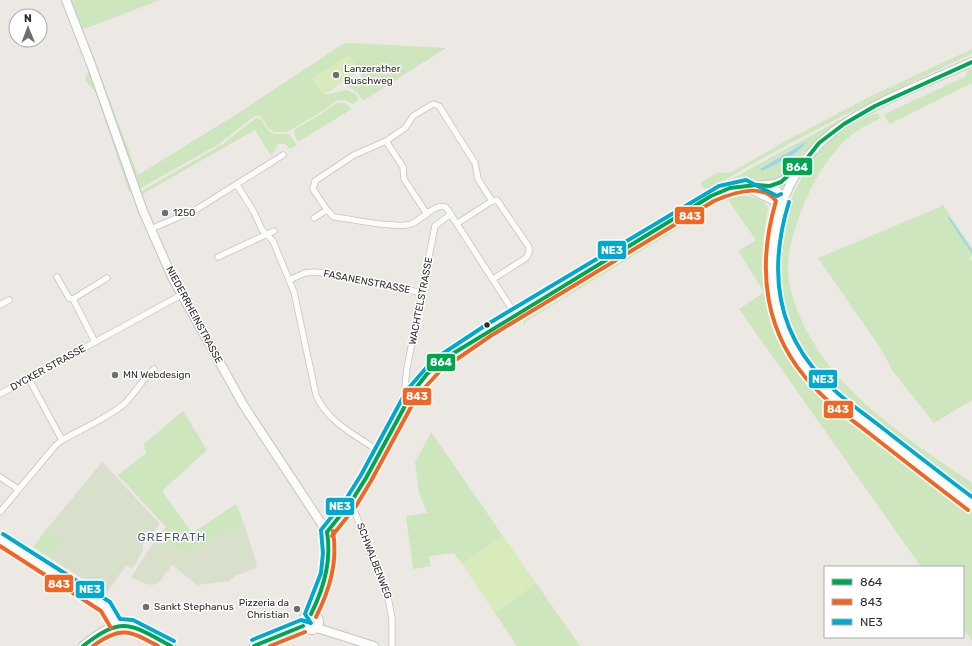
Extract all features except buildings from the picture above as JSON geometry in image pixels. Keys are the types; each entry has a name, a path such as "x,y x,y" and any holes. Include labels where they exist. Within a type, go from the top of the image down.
{"main road":[{"name":"NIEDERRHEINSTRASSE","path":"66,0 151,229 181,295 244,406 327,532 330,542 329,566 311,614"},
{"path":"327,532 351,502 412,393 427,374 449,356 515,314 711,196 730,188 763,185 770,186 781,182 831,133 857,116 972,62"},
{"path":"808,157 789,187 783,200 777,218 772,244 771,283 780,322 796,356 810,374 834,398 972,505"},
{"path":"763,185 776,191 783,200"},
{"path":"745,186 777,202 783,200"},
{"path":"303,626 304,618 311,614 318,619 317,628"},
{"path":"83,646 116,625 131,626 171,646"},
{"path":"303,626 310,630 317,628 374,646"},
{"path":"254,646 303,626"}],"street":[{"path":"492,201 478,178 475,162 436,104 430,104 413,116 407,126 386,141 354,155 315,181 313,189 327,210 334,217 398,225 411,224 441,206 446,207 458,223 515,314"},
{"path":"386,141 403,167 404,179 427,214"},
{"path":"151,229 197,210 283,155"},
{"path":"237,185 266,235 273,241 289,280 299,308 316,395 319,403 333,420 380,452"},
{"path":"458,223 492,201 496,200 500,202 529,250 526,258 493,278"},
{"path":"314,218 327,210"},
{"name":"WACHTELSTRASSE","path":"412,393 406,389 405,384 436,226 451,214"},
{"path":"218,257 274,231"},
{"name":"FASANENSTRASSE","path":"289,280 305,273 315,272 361,278 422,293"},
{"name":"DYCKER STRASSE","path":"57,277 69,298 73,300 95,342"},
{"path":"73,300 107,278"},
{"name":"DYCKER STRASSE","path":"0,394 181,295"},
{"path":"0,305 9,300"},
{"path":"0,512 18,489 62,440 123,406 133,395 142,380 154,369"},
{"path":"29,379 62,440"},
{"path":"0,477 18,489"},
{"name":"SCHWALBENWEG","path":"351,502 389,602 392,619 392,646"},
{"path":"0,539 106,607 116,625"}],"green space":[{"path":"69,0 160,0 84,29 80,27"},
{"path":"85,34 138,175 237,114 343,44 352,43 446,48 363,101 357,92 347,85 353,81 361,81 362,77 360,71 323,95 347,90 356,94 359,100 353,104 344,100 336,101 287,132 274,132 268,128 261,116 255,116 219,144 139,189"},
{"path":"972,49 972,54 905,85 840,118 711,188 704,188 700,183 717,173 732,172 791,138 871,96"},
{"name":"Lanzerather Buschweg","path":"349,55 360,71 323,95 312,78"},
{"path":"972,68 972,83 890,124 885,117 885,114 966,76 966,71"},
{"path":"90,71 133,190 129,192 96,93 85,80"},
{"path":"336,103 345,103 352,109 298,142 294,134 295,129"},
{"path":"874,114 878,114 881,118 857,131 839,147 824,166 807,198 794,230 789,253 788,274 792,293 800,317 814,344 852,391 874,411 922,449 972,483 972,496 904,447 824,384 806,362 792,339 783,314 777,289 776,263 779,237 786,211 805,171 817,153 833,139 859,121"},
{"path":"847,116 820,137 776,180 765,182 745,179 726,182","holes":["806,141 798,151 780,162 762,171 760,169"]},
{"path":"256,118 261,119 267,129 274,134 289,134 297,145 290,149 285,144 278,144 271,156 255,130 141,195 140,192 223,144"},
{"path":"738,195 751,197 760,200 768,208 763,241 767,244 767,291 775,321 787,348 806,376 838,406 972,512 972,641 964,629 964,566 920,566 739,309 764,292 738,251 756,240 726,197"},
{"path":"942,204 972,248 972,255 970,259 972,262 972,400 934,423 892,370 881,349 818,258 940,207"},
{"path":"678,223 682,226 525,322 524,326 523,321 566,296 587,278"},
{"path":"513,322 514,325 461,356 436,374 415,396 423,383 445,362"},
{"path":"477,327 478,328 469,339 446,353 413,385 434,360"},
{"path":"183,411 207,450 162,491 192,533 236,504 244,523 189,552 177,551 156,539 166,527 118,475 146,453 144,444"},
{"path":"431,432 503,536 462,564 454,553 429,556 431,566 413,569 406,516 427,513 419,492 415,463"},
{"path":"102,462 160,524 143,544 143,551 132,569 126,565 106,594 49,557 61,540 46,530"},
{"path":"244,523 257,566 254,569 235,576 229,581 197,585 172,565 159,582 155,584 146,584 131,577 156,539 177,551 189,552"},
{"path":"46,530 61,540 49,557 33,547"},
{"path":"503,536 536,583 495,613 462,564"},
{"path":"536,583 580,646 517,646 495,613"}],"water":[{"path":"807,141 798,151 787,159 762,171 760,169"}],"waterway":[{"path":"949,218 972,252"}],"transit line":[{"name":"864","path":"327,532 351,502 366,478 412,393 427,374 449,356 711,196 730,188 756,185 770,186 781,182 808,157 819,143 844,124 875,106 972,62"},
{"name":"NE3","path":"252,640 301,620 311,623 305,614 321,573 323,553 321,530 346,499 361,475 407,390 433,360 486,325 719,186 746,180 777,196 781,194"},
{"name":"843","path":"332,536 356,506 417,396 441,370 492,335 714,201 738,192 746,191 763,192 770,195 776,201 766,251 766,276 769,300 775,323 784,346 797,367 820,394 834,406 968,510"},
{"name":"NE3","path":"789,202 779,250 778,273 780,296 785,318 794,339 807,359 823,379 842,397 972,497"},
{"name":"843","path":"316,617 332,575 334,564 333,531"},
{"name":"864","path":"311,614 320,594 328,564 327,532"},
{"name":"NE3","path":"3,534 110,602 120,619 133,620 174,641"},
{"name":"843","path":"0,546 101,611 111,628"},
{"name":"864","path":"83,646 108,630 127,626 146,632 171,646"},
{"name":"864","path":"254,646 303,626"},
{"name":"843","path":"93,646 111,635 126,632 158,646"},
{"name":"843","path":"270,646 305,632"}],"place":[{"name":"Lanzerather Buschweg","path":"336,75"},
{"name":"1250","path":"165,213"},
{"name":"MN Webdesign","path":"115,375"},
{"name":"Sankt Stephanus","path":"146,607"},
{"name":"Pizzeria da Christian","path":"297,609"}],"district":[{"name":"GREFRATH","path":"172,537"}]}
